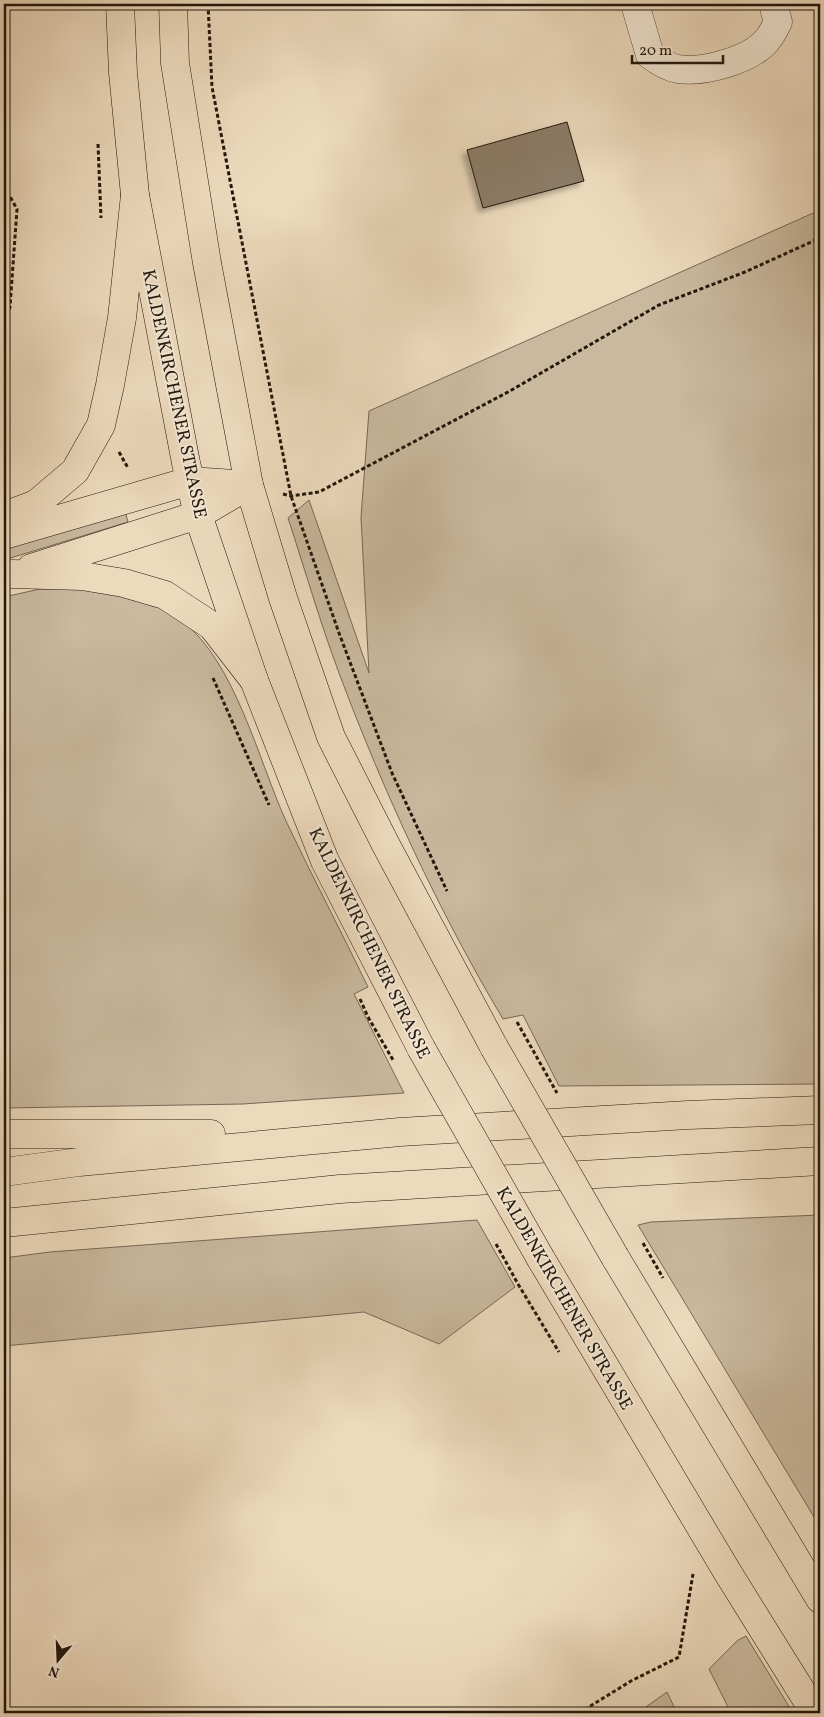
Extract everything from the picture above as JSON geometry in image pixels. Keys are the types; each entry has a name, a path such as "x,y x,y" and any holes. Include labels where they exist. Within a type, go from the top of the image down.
{"main road":[{"name":"KALDENKIRCHENER STRASSE","path":"120,4 123,73 135,195 198,515 254,680 325,861 421,1048 541,1259 728,1573 815,1713"},
{"path":"173,4 175,63 207,263 249,485 283,598 331,737 387,847 494,1047 615,1257 820,1599"},
{"path":"4,516 36,504 75,472 100,425 110,384 122,318 135,195"},
{"path":"4,535 190,480 249,485"},
{"path":"8,575 198,515 249,485"},
{"path":"8,575 82,576 124,583 165,595 212,626 254,680"},
{"path":"4,1172 79,1162 400,1132 688,1115 820,1110"},
{"path":"4,1134 400,1132"},
{"path":"4,1222 340,1188 790,1162 820,1162"}],"lane":[{"path":"635,4 650,55 664,64 678,69 717,67 752,53 768,40 778,22 773,4"}],"path":[{"path":"208,4 212,87 291,496 339,633 392,773 449,896"},
{"path":"4,186 17,209 10,307 4,322"},
{"path":"291,496 319,492 508,392 659,305 745,272 820,238"},
{"path":"512,1014 517,1022"},
{"path":"578,1713 632,1681 679,1657 693,1574"}],"shaded area":[{"path":"820,210 820,1084 559,1086 523,1015 503,1019 456,936 413,850 374,762 339,673 288,518 309,500 369,673 361,517 369,411"},
{"path":"125,511 128,522 4,560 4,547"},
{"path":"84,588 133,594 144,598 182,621 201,639 217,661 244,714 286,821 368,987 354,994 404,1093 243,1104 4,1108 4,597 40,589"},
{"path":"820,1215 820,1527 638,1225 651,1222"},
{"path":"477,1220 515,1287 439,1344 364,1312 4,1346 4,1258 50,1252"},
{"path":"746,1636 793,1713 731,1713 709,1669 738,1640"},
{"path":"667,1692 677,1713 649,1713 646,1707"}],"building":[{"path":"567,122 584,181 483,208 467,150"}]}
